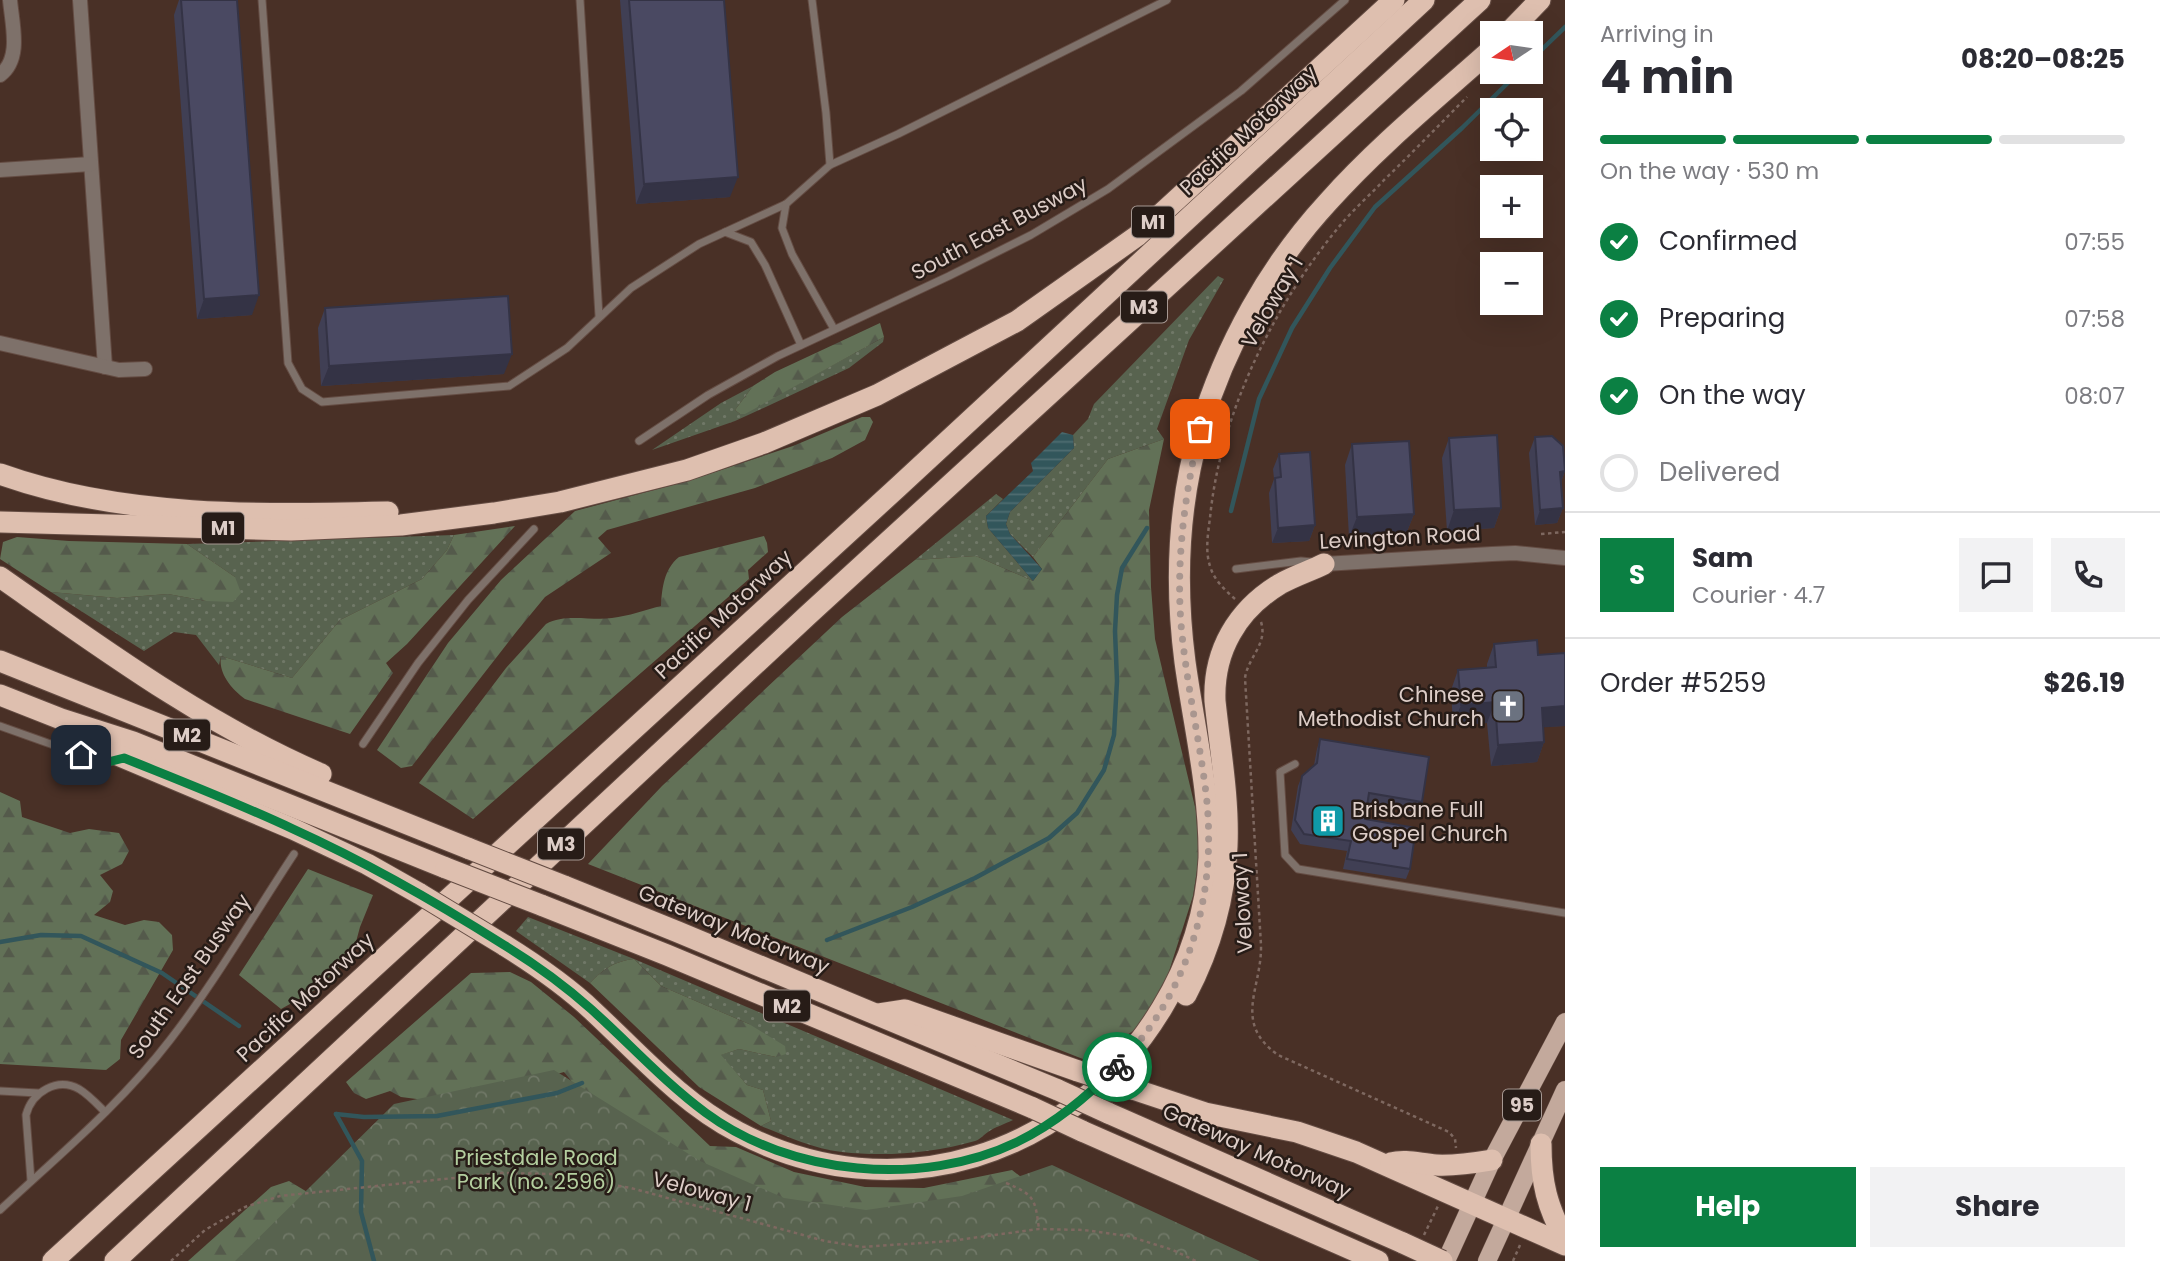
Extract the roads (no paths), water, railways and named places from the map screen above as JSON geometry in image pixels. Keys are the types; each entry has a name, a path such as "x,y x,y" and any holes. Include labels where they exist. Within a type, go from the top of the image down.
{"highway":[{"name":"M1","path":"0,522 291,530 347,529 446,519 560,502 687,470 764,443 877,395 1017,321 1137,236 1394,0"},
{"name":"Pacific Motorway","path":"53,1261 1424,0"},
{"name":"M3","path":"115,1261 809,614 1480,0"},
{"path":"1520,21 1540,0"},
{"path":"0,695 61,719 108,751 293,829 367,864 420,894 558,981 680,1094 708,1115 771,1148 835,1165 876,1169 915,1168 966,1159 1014,1143 1045,1127 1077,1104 1119,1066 1141,1040 1170,994 1182,970 1197,927 1208,880 1209,832 1181,623 1181,544 1192,463 1200,429 1234,340 1273,273 1297,238 1327,203 1480,60"},
{"path":"0,474 33,486 76,496 146,506 298,514 398,512 446,519"},
{"path":"1141,1040 1169,1024 1178,1010 1200,965 1215,925 1221,899 1227,845 1214,687 1219,657 1231,632 1255,602 1282,583 1324,564"},
{"path":"0,577 173,696 220,724 354,789 374,810"},
{"name":"Gateway Motorway","path":"0,661 877,1014 1413,1242 1444,1261"},
{"name":"M2","path":"61,719 133,742 667,955 1033,1108 1378,1261"},
{"path":"877,1014 905,1010 1205,1113 1297,1132 1346,1148 1565,1245"},
{"path":"1541,1144 1544,1193 1550,1212 1565,1240"},
{"path":"1385,1164 1402,1160 1441,1165 1492,1160"}],"main road":[{"name":"95","path":"1444,1261 1492,1160 1565,1022"},
{"name":"95","path":"1488,1261 1565,1090"}],"street":[{"path":"0,75 10,66 14,53 10,0"},
{"path":"80,0 105,367"},
{"path":"0,170 92,164"},
{"path":"0,343 119,370 145,369"},
{"name":"Levington Road","path":"1324,564 1515,553 1565,558"}],"lane":[{"path":"262,0 288,363 302,389 322,402 509,386 567,348 631,288 699,244 786,204 830,165 1167,0"},
{"path":"580,0 599,316"},
{"path":"812,0 830,165"},
{"name":"South East Busway","path":"639,441 708,395 801,345 1031,235 1108,189 1241,91 1345,0"},
{"path":"786,204 782,228 792,254 834,330"},
{"path":"725,232 751,242 765,265 801,345"},
{"path":"363,744 418,663 468,600 534,529"},
{"name":"Levington Road","path":"1237,569 1301,561 1324,564"},
{"path":"0,726 104,763 124,758"},
{"path":"1295,764 1280,772 1285,855 1298,869 1565,913"},
{"name":"South East Busway","path":"0,1210 105,1112 170,1040 294,854"},
{"path":"0,1091 38,1093 57,1085 67,1085 76,1087 89,1096 105,1112"},
{"path":"32,1181 26,1115 38,1093"}],"water":[{"path":"1062,432 1073,435 1074,448 1010,512 1006,524 1010,534 1042,569 1033,581 988,528 986,516 1033,471 1031,463"}],"waterway":[{"path":"1544,47 1565,27"},
{"path":"1231,511 1259,399 1292,328 1330,268 1375,207 1507,84"},
{"path":"827,940 912,907 975,878 1049,838 1077,813 1104,770 1114,735 1117,595 1122,568 1147,528"},
{"path":"0,942 41,935 81,936 162,973 239,1026"},
{"path":"336,1114 364,1117 437,1116 557,1093 582,1083"},
{"path":"336,1114 362,1161 361,1212 374,1261"}],"place":[{"name":"Chinese Methodist Church","path":"1508,706"},
{"name":"Brisbane Full Gospel Church","path":"1328,821"}],"park label":[{"name":"Priestdale Road Park (no. 2596)","path":"536,1169"}]}
